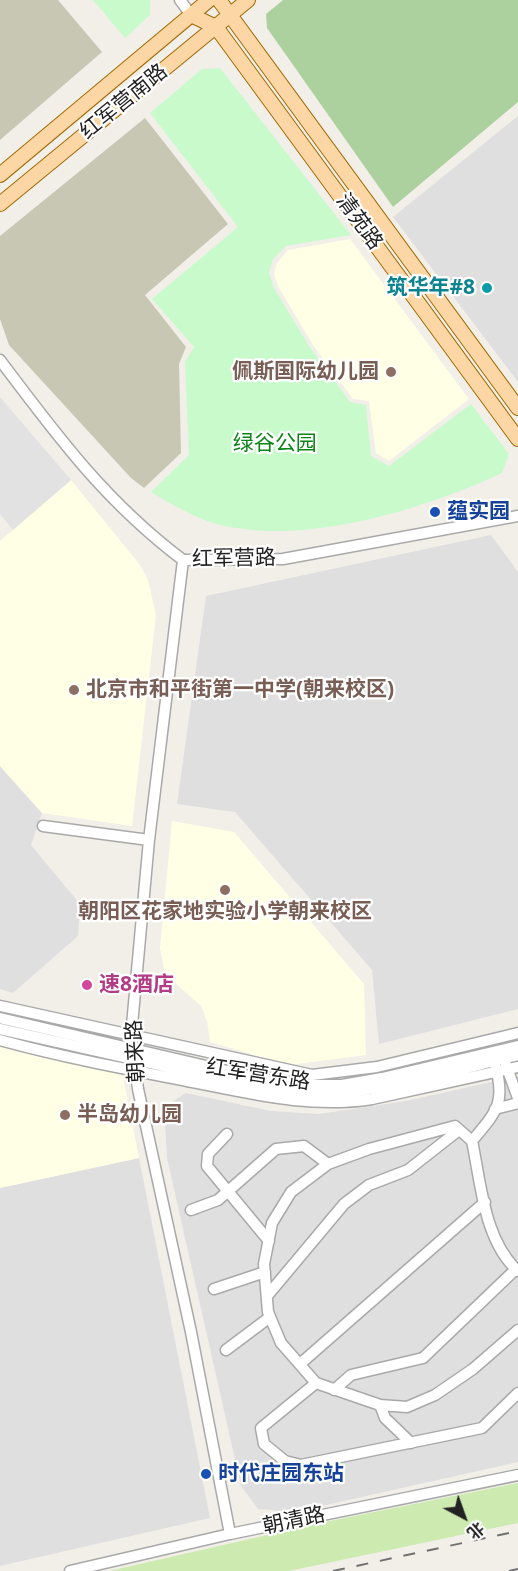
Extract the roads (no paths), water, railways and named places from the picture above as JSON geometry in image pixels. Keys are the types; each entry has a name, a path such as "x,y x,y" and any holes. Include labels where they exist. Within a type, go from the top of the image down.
{"main road":[{"name":"红军营南路","path":"0,175 209,0"},
{"name":"清苑路","path":"219,0 518,408"},
{"name":"红军营南路","path":"0,204 248,0"},
{"name":"清苑路","path":"191,15 216,27 518,439"},
{"path":"172,31 188,50"}],"street":[{"path":"180,0 191,15"},
{"name":"红军营路","path":"0,360 76,461 103,491 183,560 283,559 518,516"},
{"name":"朝来路","path":"183,560 149,840 131,1036 230,1534"},
{"path":"43,826 149,840"},
{"path":"0,1006 312,1075 377,1067 518,1033"},
{"name":"红军营东路","path":"0,1018 134,1060"},
{"name":"红军营东路","path":"0,1029 134,1060 308,1085 342,1084 502,1061 518,1055"},
{"path":"493,1039 518,1098"},
{"path":"0,1040 134,1060 278,1100 327,1103 372,1099 502,1061"},
{"name":"红军营东路","path":"502,1061 518,1046"},
{"path":"472,1141 501,1097 502,1061"},
{"path":"495,1109 518,1103"},
{"path":"334,1390 351,1375 423,1358 517,1270 505,1259 488,1219 472,1141 455,1126 369,1149 328,1164 291,1192 272,1222 265,1272 270,1317 281,1343 316,1383 334,1390 380,1405 407,1407 435,1395 473,1369 518,1330"},
{"path":"267,1296 344,1204 369,1185 408,1170 459,1130"},
{"path":"226,1134 207,1154 207,1166 269,1241"},
{"path":"191,1210 218,1200 276,1149 304,1146 328,1164"},
{"path":"300,1364 485,1202"},
{"path":"214,1289 265,1272"},
{"path":"226,1350 270,1317"},
{"path":"316,1383 261,1428 264,1444 285,1461 301,1465 482,1428 518,1393"},
{"path":"380,1405 385,1418 411,1443"},
{"name":"朝清路","path":"70,1571 230,1534 518,1475"}],"railway":[{"path":"333,1571 518,1531"},
{"path":"509,1571 518,1569"}],"place":[{"name":"筑华年#8","path":"487,288"},
{"name":"佩斯国际幼儿园","path":"391,372"},
{"name":"蕴实园","path":"435,512"},
{"name":"北京市和平街第一中学(朝来校区)","path":"74,690"},
{"name":"朝阳区花家地实验小学朝来校区","path":"225,890"},
{"name":"速8酒店","path":"87,985"},
{"name":"半岛幼儿园","path":"65,1115"},
{"name":"时代庄园东站","path":"206,1474"}],"park label":[{"name":"绿谷公园","path":"275,444"}]}
